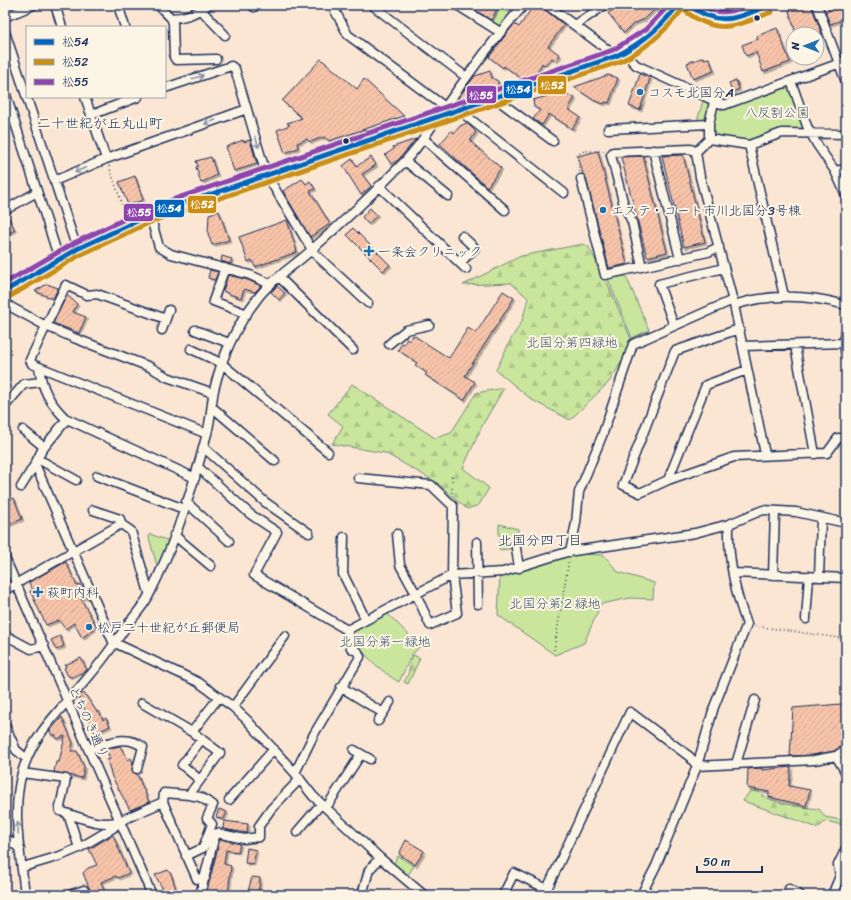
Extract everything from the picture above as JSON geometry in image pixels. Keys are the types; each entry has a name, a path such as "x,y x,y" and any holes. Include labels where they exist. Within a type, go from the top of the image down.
{"main road":[{"path":"5,291 77,249 150,215 437,118 620,54 655,31 678,5"}],"street":[{"path":"5,17 34,5"},
{"path":"55,5 62,26"},
{"path":"118,5 125,26"},
{"path":"159,5 171,18 174,38 174,57 176,60 216,59"},
{"path":"337,5 334,9 348,34 445,107"},
{"path":"372,5 466,77"},
{"path":"458,5 500,32"},
{"path":"24,895 18,799 22,773 27,759 38,736 67,700 91,675 115,644 149,593 174,535 195,478 207,434 221,362 229,343 257,299 270,284 312,249 405,161 424,139 466,77 500,32 524,5"},
{"path":"547,5 574,25 636,65 714,102 728,105 842,62"},
{"path":"574,25 605,5"},
{"path":"689,5 698,13 723,20 729,20 770,5"},
{"path":"704,5 723,12 728,12 746,5"},
{"path":"817,5 842,62 846,82"},
{"path":"171,18 181,18 204,8 225,34"},
{"path":"5,32 26,96"},
{"path":"166,88 231,66 234,69 272,184 312,249 368,303"},
{"path":"791,81 811,132 835,171 846,195"},
{"path":"5,92 59,259"},
{"path":"27,98 77,249"},
{"path":"85,98 106,159"},
{"path":"92,115 135,98"},
{"path":"495,98 553,141"},
{"path":"696,152 709,139 709,124 714,102"},
{"path":"54,181 106,159 247,109"},
{"path":"460,110 564,193"},
{"path":"608,129 709,124"},
{"path":"709,139 750,145 782,133 811,132 846,134"},
{"path":"424,139 505,210"},
{"path":"750,145 784,296"},
{"path":"642,267 632,222 624,205 611,155 613,152 653,150 691,149 696,152"},
{"path":"653,150 680,259"},
{"path":"696,152 700,177 733,302 765,454"},
{"path":"405,161 448,196"},
{"path":"835,171 846,169"},
{"path":"581,179 605,275 680,259 708,252 719,247"},
{"path":"379,186 463,266 475,248 462,236"},
{"path":"5,210 37,192"},
{"path":"150,215 159,248 171,254 250,275 270,284"},
{"path":"225,268 213,301 247,314"},
{"path":"674,326 659,284 724,268"},
{"path":"279,277 353,350"},
{"path":"166,318 96,294 87,295 66,285 30,360 32,364 39,367 207,434"},
{"path":"570,552 576,523 578,492 602,436 633,344 733,302 784,296 821,298 846,305"},
{"path":"5,302 9,306 46,326 150,367 167,377 214,393"},
{"path":"162,330 168,310"},
{"path":"389,344 406,330 429,325"},
{"path":"739,329 675,351 623,485 640,493 668,480 734,457 765,454 827,453 838,438 846,438"},
{"path":"195,330 229,343"},
{"path":"846,331 844,343 846,357"},
{"path":"743,346 795,346 844,343"},
{"path":"795,346 815,454"},
{"path":"191,350 221,362 328,452"},
{"path":"39,367 41,382 45,394 54,407 67,419 195,478"},
{"path":"668,480 706,385 747,370"},
{"path":"5,406 24,384 41,382"},
{"path":"212,406 275,461"},
{"path":"21,487 44,447 67,419"},
{"path":"23,430 44,447"},
{"path":"203,448 265,502 309,533"},
{"path":"36,462 76,480"},
{"path":"36,462 72,551 115,644 198,682 233,707 274,749 324,806 380,858 424,895"},
{"path":"198,467 250,514 277,532 254,576 347,630 351,648 358,652 360,657 314,734 298,776 259,826 259,837 244,839 217,834 212,845 200,895"},
{"path":"97,476 185,506 229,541"},
{"path":"358,478 430,485 453,506 452,574 457,613 430,625 416,594 400,565 397,534"},
{"path":"94,510 120,519 121,524 131,531 149,593"},
{"path":"347,630 452,574 503,572 570,552 694,533 729,524 763,510 796,512 822,519 846,523"},
{"path":"773,575 775,511"},
{"path":"819,577 822,519"},
{"path":"5,590 121,524"},
{"path":"641,895 656,866 697,766 714,707 747,624 741,609 733,573 729,524"},
{"path":"174,535 211,566"},
{"path":"344,537 343,574 366,620"},
{"path":"478,542 478,604"},
{"path":"516,548 519,568"},
{"name":"とちのき通り","path":"5,558 152,895"},
{"path":"733,573 846,578"},
{"path":"806,619 809,576"},
{"path":"5,635 30,649 44,646"},
{"path":"233,707 285,636"},
{"path":"341,687 382,713"},
{"path":"192,732 219,697"},
{"path":"736,764 755,700"},
{"path":"378,721 390,702"},
{"path":"142,703 192,732 220,753 189,795"},
{"path":"503,895 514,873 547,890 630,712 690,757 697,766"},
{"path":"5,725 16,750 27,759"},
{"path":"88,749 127,739 143,747 137,769"},
{"path":"200,780 182,765 202,739"},
{"path":"229,800 274,749"},
{"path":"697,766 814,760 836,756 846,749"},
{"path":"297,832 324,806 358,752 370,759"},
{"path":"836,756 846,773"},
{"path":"22,773 66,779 60,811 101,823 111,824 120,821 163,802"},
{"path":"186,856 203,848 212,824 207,818 214,804 200,797 164,793 163,802 186,856 197,879 205,878"},
{"path":"68,814 79,848"},
{"path":"23,867 60,856 79,848 113,828 120,821"},
{"path":"5,837 20,849"},
{"path":"832,895 840,876 838,865 846,848"},
{"path":"362,895 369,870 380,858"},
{"path":"412,895 413,886"},
{"path":"789,889 800,895"},
{"path":"69,895 84,890 86,895"}],"path":[{"path":"581,179 577,155 584,150 613,152"},
{"path":"106,159 126,216"},
{"path":"452,476 453,506"},
{"path":"554,650 570,552"},
{"path":"747,624 846,639"}],"green space":[{"path":"500,7 511,14 505,24 496,26 491,24"},
{"name":"八反割公園","path":"791,81 811,132 792,132 748,145 709,139 709,124 718,104"},
{"path":"703,101 712,106 708,122 697,121"},
{"name":"北国分第四緑地","path":"583,244 588,246 607,282 633,344 609,382 570,420 532,400 496,370 510,341 522,321 528,298 511,283 463,285 521,256"},
{"path":"626,276 649,330 632,338 608,279"},
{"path":"352,384 435,438 451,433 476,393 504,388 483,424 463,468 489,488 479,505 467,509 436,482 385,453 332,444 343,426 328,414"},
{"path":"499,524 518,529 517,548 499,550"},
{"path":"150,534 169,541 158,569 149,538"},
{"name":"北国分第２緑地","path":"572,554 604,555 618,572 654,583 653,599 630,598 601,604 584,643 555,655 498,615 500,575"},
{"name":"北国分第一緑地","path":"387,613 420,646 411,656 399,682 386,673 365,654 354,640 351,633"},
{"path":"413,655 420,658 408,684 404,682"},
{"path":"750,791 759,792 764,796 778,802 819,809 825,817 846,821 846,826 826,821 818,828 743,801"},
{"path":"398,856 414,866 408,875 393,864"}],"building":[{"path":"467,5 499,5 491,20"},
{"path":"534,5 539,5 564,25 548,46 560,55 556,61 552,58 544,65 542,63 536,75 522,79 504,66 503,68 489,57 514,24 519,27"},
{"path":"619,5 659,5 645,19 633,24 624,33 608,13"},
{"path":"800,5 811,5 819,26 794,26 789,11"},
{"path":"846,5 846,19 830,24 825,12"},
{"path":"777,28 785,49 785,64 763,72 756,52 746,56 742,45 758,39 757,36"},
{"path":"704,57 704,59 709,58 714,71 693,79 687,63"},
{"path":"321,59 357,89 364,79 404,116 329,141 324,137 310,142 307,139 297,143 298,148 285,153 277,130 290,125 287,123 302,118 282,101"},
{"path":"490,71 492,78 498,81 498,87 484,92 483,88 476,95 455,102 475,76"},
{"name":"コスモ北国分A","path":"640,74 650,78 640,110 629,106"},
{"path":"608,75 618,78 609,103 605,102 604,104 593,100 574,87"},
{"path":"736,80 739,89 732,92 729,83"},
{"path":"555,88 575,98 568,109 580,117 572,129 549,114 542,125 533,119 540,110 534,107 533,100 551,95 547,92"},
{"path":"467,123 476,132 470,141 501,168 487,187 440,144 452,130 454,133 460,126"},
{"path":"416,139 398,160 391,164 385,155 394,149 393,147"},
{"path":"243,140 243,142 250,140 257,164 234,171 226,147"},
{"name":"エステ・コート市川北国分3号棟","path":"598,151 627,264 609,268 586,178 583,174 578,156"},
{"path":"683,155 705,242 684,247 662,156"},
{"path":"643,156 667,252 647,257 621,157"},
{"path":"211,157 217,175 201,183 196,167 198,166 196,161"},
{"path":"371,157 376,165 362,174 371,186 361,195 343,166 352,159 357,166"},
{"path":"135,176 143,200 128,205 119,182"},
{"path":"302,179 306,184 310,181 315,189 310,191 330,224 310,237 283,191"},
{"path":"370,208 377,215 368,224 362,217"},
{"path":"219,211 229,240 212,245 208,234 209,214"},
{"path":"5,215 7,215 15,230 5,235"},
{"path":"287,220 297,252 255,267 252,260 248,262 239,237"},
{"name":"一条会クリニック","path":"353,228 390,265 383,271 347,235"},
{"path":"222,256 232,259 230,264 221,261"},
{"path":"210,270 218,272 215,280 208,278"},
{"path":"228,275 248,280 259,285 260,287 255,292 244,289 241,298 232,295 223,291"},
{"path":"47,284 58,288 53,299 35,291"},
{"path":"277,286 285,293 279,300 271,292"},
{"path":"503,291 514,298 465,376 475,382 464,400 425,375 427,373 415,365 417,363 398,350 402,343 404,344 407,339 410,341 413,335 449,358 468,328 476,333"},
{"path":"67,295 77,304 73,312 86,317 79,333 53,323"},
{"path":"14,498 22,519 5,526 5,502"},
{"path":"66,562 77,586 80,584 86,596 81,599 97,627 82,638 74,623 65,629 59,620 46,625 30,591 33,590 29,583 31,581"},
{"path":"60,636 64,646 56,650 51,640"},
{"path":"81,658 87,670 72,677 68,676 64,668 66,667 65,665"},
{"path":"84,693 97,712 99,711 103,720 106,718 110,726 95,733 79,697"},
{"path":"841,704 846,718 846,744 834,751 813,755 790,756 793,708"},
{"path":"62,717 73,743 71,751 77,751 84,767 82,778 54,772 56,762 59,762 65,736 57,739 55,734 52,736 50,731"},
{"path":"120,746 128,760 131,758 133,763 132,771 137,774 149,802 130,810 112,777 107,760 110,759 106,749"},
{"path":"791,767 789,786 810,790 806,806 769,797 769,792 747,788 748,769 762,768 762,770"},
{"path":"219,809 227,812 223,820 216,817"},
{"path":"224,821 248,824 247,833 223,829"},
{"path":"113,835 129,873 118,878 116,876 101,882 106,895 92,895 83,873 88,868 97,865 89,849"},
{"path":"220,839 240,844 238,852 226,850 224,864 231,866 228,895 206,895"},
{"path":"406,840 424,851 415,865 399,854"},
{"path":"247,848 256,850 253,864 245,863"},
{"path":"168,870 171,874 178,895 166,895 155,875"},
{"path":"252,877 260,878 258,895 247,895"}],"transit line":[{"name":"松55","path":"5,283 74,243 148,208 613,50 646,29 669,5"},
{"name":"松54","path":"5,291 77,249 150,215 616,56 634,46 650,34 665,21 678,5"},
{"name":"松54","path":"689,5 711,17 720,19 738,17 770,5"},
{"name":"松55","path":"701,5 720,12 737,10 750,5"},
{"name":"松52","path":"9,297 80,255 153,221 619,62 654,40 683,9"},
{"name":"松52","path":"685,11 697,19 708,24 718,26 738,24 772,12"}],"place":[{"name":"コスモ北国分A","path":"640,92"},
{"name":"エステ・コート市川北国分3号棟","path":"603,210"},
{"name":"一条会クリニック","path":"369,251"},
{"name":"萩町内科","path":"38,592"},
{"name":"松戸二十世紀が丘郵便局","path":"89,627"}],"district":[{"name":"二十世紀が丘丸山町","path":"100,123"},
{"name":"北国分四丁目","path":"540,540"}]}
